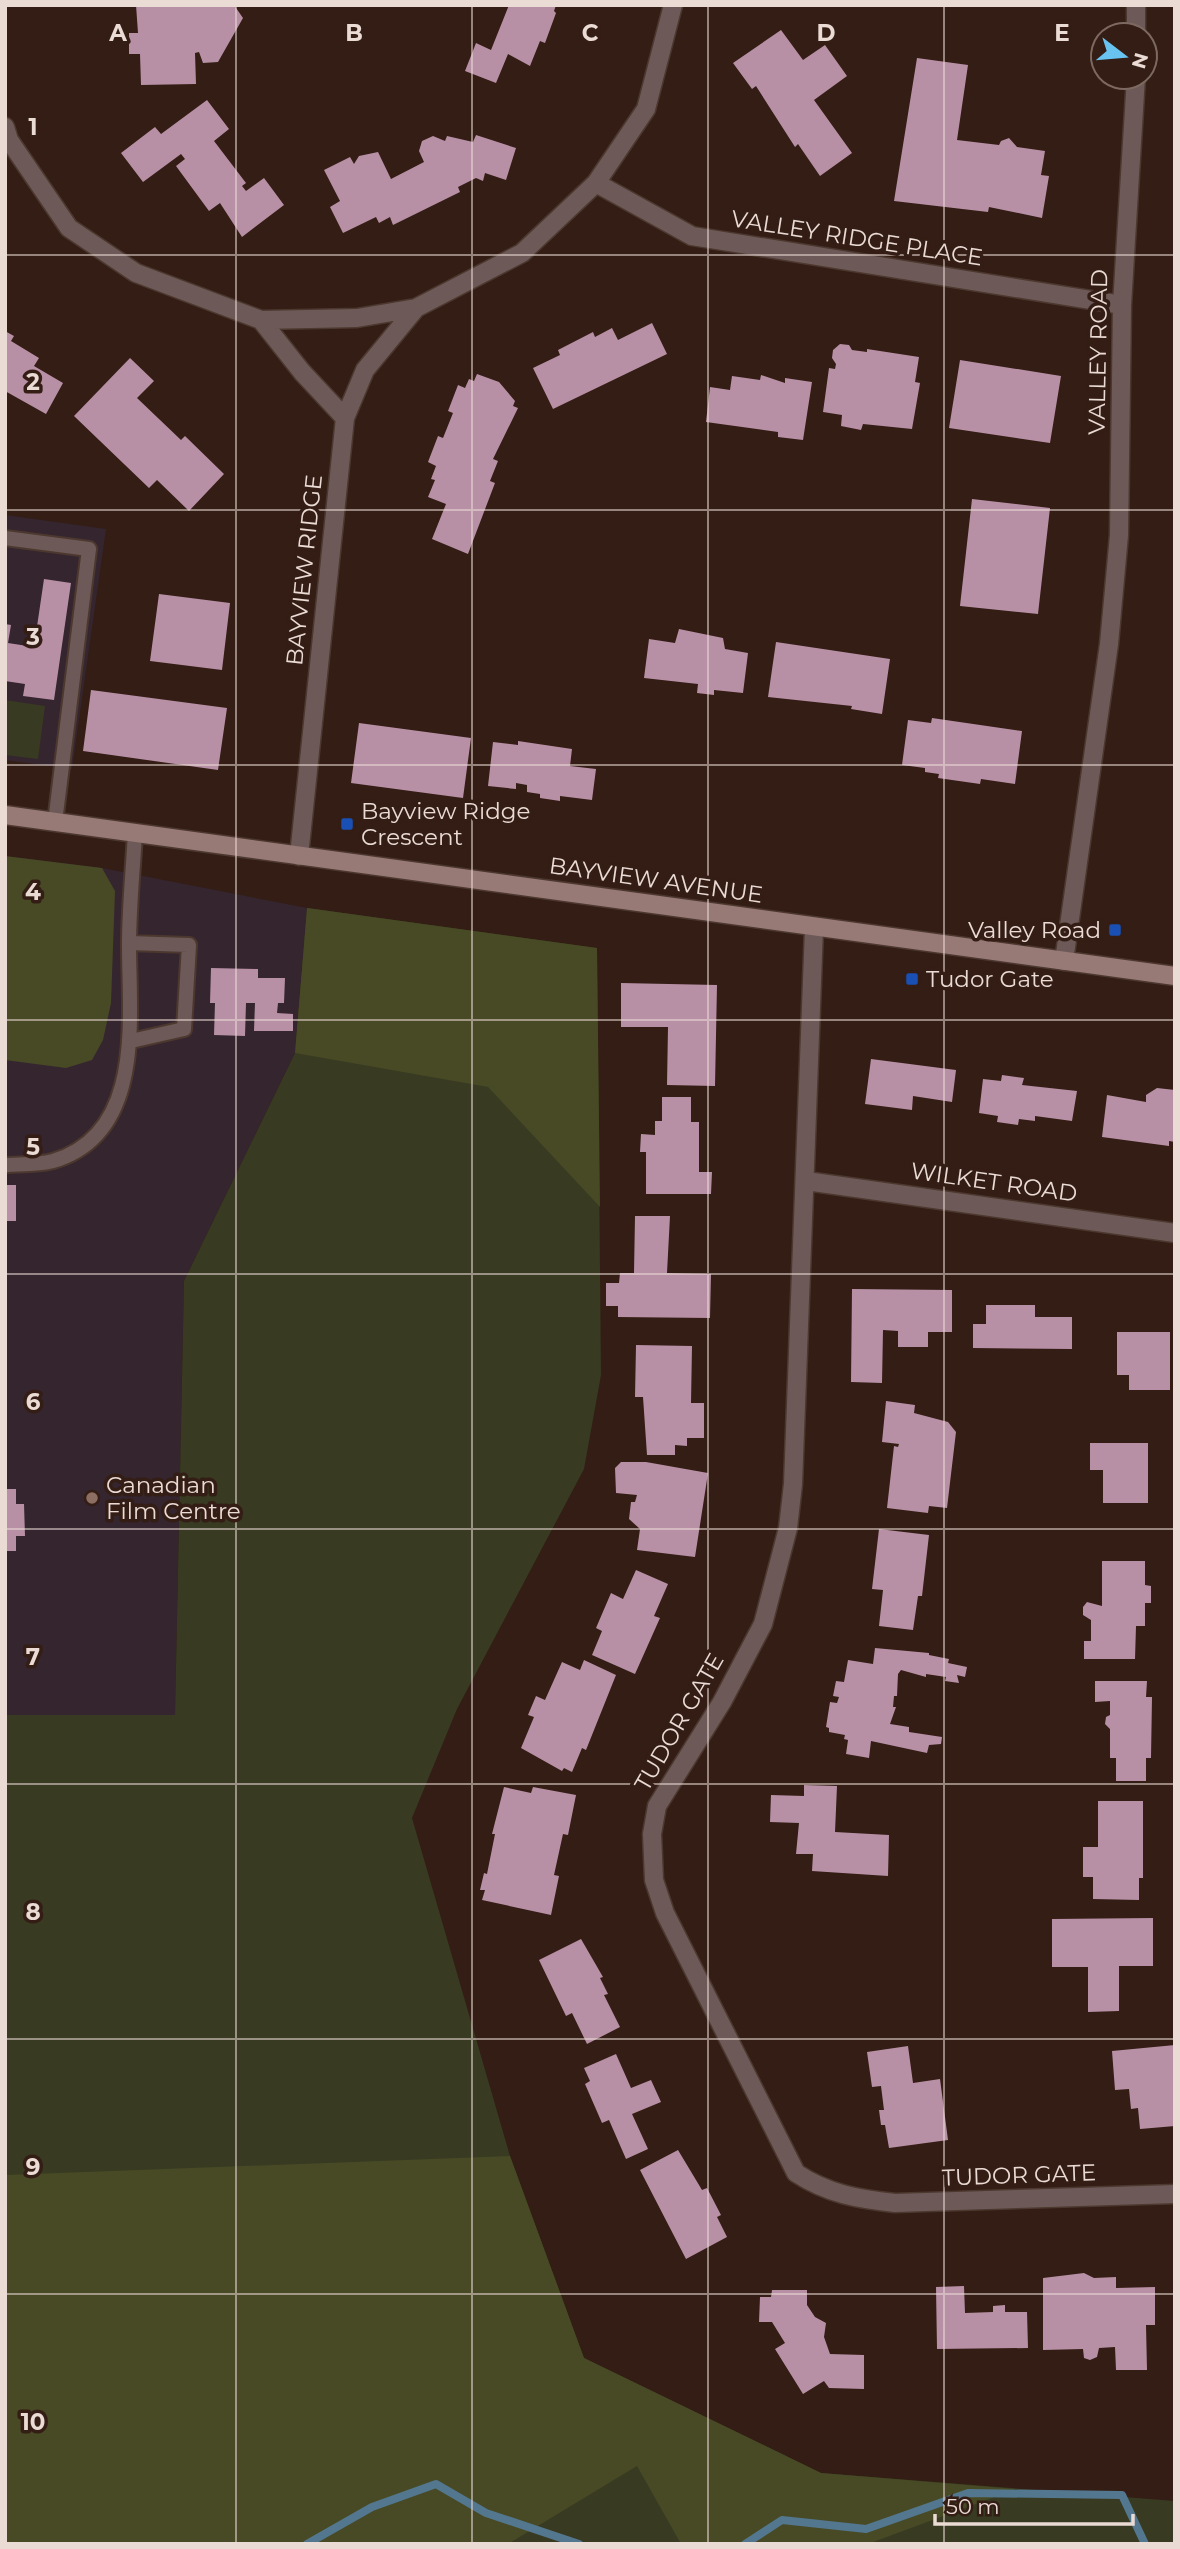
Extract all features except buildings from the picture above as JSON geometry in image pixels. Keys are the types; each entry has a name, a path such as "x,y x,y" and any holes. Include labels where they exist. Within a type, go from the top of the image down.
{"main road":[{"name":"BAYVIEW AVENUE","path":"5,815 1175,976"}],"street":[{"path":"5,127 9,140 69,228 136,273 261,320 358,318 416,307 522,253 596,183 646,108 673,5"},
{"name":"VALLEY ROAD","path":"1065,961 1109,644 1119,535 1122,305 1135,91"},
{"name":"VALLEY RIDGE PLACE","path":"596,183 692,236 1122,305"},
{"path":"261,320 302,372 345,418 365,370 416,307"},
{"name":"BAYVIEW RIDGE","path":"299,856 345,418"},
{"name":"TUDOR GATE","path":"814,928 793,1483 788,1528 763,1623 722,1702 657,1806 652,1834 654,1880 665,1913 796,2173 821,2189 855,2199 895,2203 1175,2194"},
{"name":"WILKET ROAD","path":"806,1181 1175,1233"}],"lane":[{"path":"5,538 89,549 55,822"},
{"path":"5,1165 53,1161 74,1152 88,1142 103,1125 122,1090 131,1041 129,943 135,833"},
{"path":"129,943 189,945 184,1029 131,1041"}],"shaded area":[{"path":"5,515 106,529 72,769 5,760"},
{"name":"Canadian Film Centre","path":"5,856 102,868 307,908 295,1053 184,1281 175,1715 5,1715"}],"green space":[{"path":"5,700 45,706 38,759 5,755"},
{"path":"5,856 102,868 115,891 111,1003 103,1040 92,1060 66,1068 5,1060"},
{"path":"307,908 597,948 601,1375 584,1469 457,1709 412,1818 510,2156 584,2358 821,2473 1175,2501 1175,2544 5,2544 5,1715 175,1715 184,1281 295,1053"},
{"path":"307,908 597,948 600,1207 488,1087 295,1053"},
{"path":"510,2156 584,2358 821,2473 1016,2489 868,2544 681,2544 637,2466 508,2544 5,2544 5,2175"}],"waterway":[{"path":"307,2544 372,2507 436,2484 486,2513 579,2544"},
{"path":"745,2544 782,2520 866,2529 968,2493 1122,2495 1145,2544"}],"place":[{"name":"Bayview Ridge Crescent","path":"347,824"},
{"name":"Valley Road","path":"1115,930"},
{"name":"Tudor Gate","path":"912,979"},
{"name":"Canadian Film Centre","path":"92,1498"}]}
